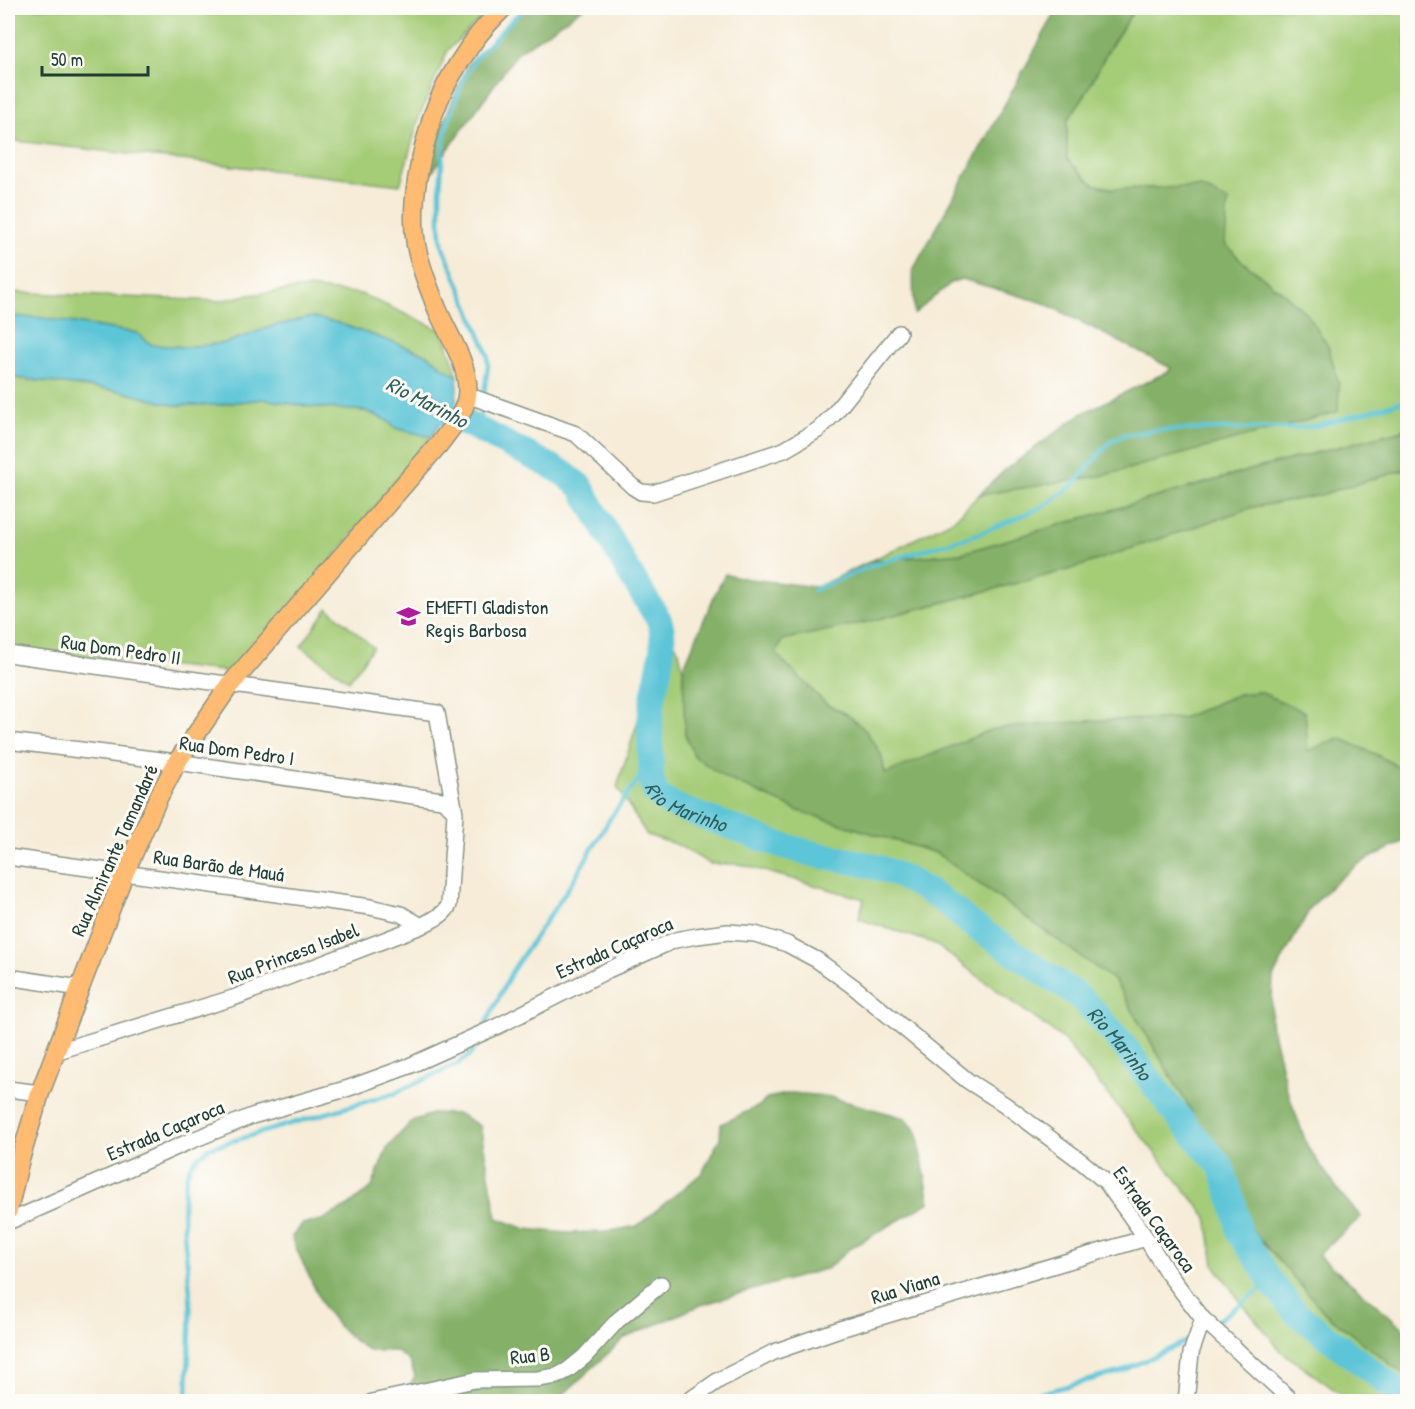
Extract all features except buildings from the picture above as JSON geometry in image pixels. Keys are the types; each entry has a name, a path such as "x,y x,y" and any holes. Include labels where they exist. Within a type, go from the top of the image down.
{"main road":[{"path":"467,398 467,380 461,360 437,309 416,244 414,210 416,179 435,110 454,70 477,36 503,8"},
{"name":"Rua Almirante Tamandaré","path":"8,1211 40,1093 124,874 177,762 230,685 440,443 460,415 467,398"}],"street":[{"path":"467,398 576,434 633,487 641,492 653,493 783,450 818,430 900,333"},
{"name":"Rua Dom Pedro II","path":"8,654 436,713 454,813"},
{"name":"Rua Dom Pedro I","path":"8,741 177,762 442,800 452,808 454,813"},
{"name":"Rua Princesa Isabel","path":"56,1052 233,998 421,926 444,913 449,905 454,813"},
{"name":"Rua Barão de Mauá","path":"8,857 379,909 401,914 421,926"},
{"name":"Estrada Caçaroca","path":"8,1222 252,1116 349,1088 409,1066 675,940 728,932 755,934 786,944 817,960 854,987 968,1081 1005,1104 1106,1182 1167,1272 1203,1319 1293,1401"},
{"path":"8,977 80,988"},
{"path":"8,1089 40,1093"},
{"name":"Rua Viana","path":"687,1401 719,1380 774,1352 829,1332 1146,1238"},
{"name":"Rua B","path":"372,1401 475,1380 538,1379 557,1376 584,1356 618,1320 661,1284"},
{"path":"1186,1401 1191,1353 1203,1319"}],"green space":[{"path":"8,8 491,8 448,50 420,115 400,185 8,140"},
{"path":"525,8 583,8 517,53 427,179 443,123 468,64"},
{"path":"1058,8 1135,8 1107,52 1086,93 1067,121 1067,159 1093,184 1113,189 1201,187 1228,201 1225,244 1243,262 1272,286 1279,289 1308,315 1328,346 1339,384 1338,411 1105,475 979,495 1005,470 1081,414 1171,368 1044,303 962,279 952,282 914,314 913,270"},
{"path":"1135,8 1407,8 1407,429 1254,469 962,553 871,561 955,519 979,495 1105,475 1279,289 1272,286 1243,262 1225,244 1201,187 1113,189 1093,184 1067,159 1067,121 1086,93 1107,52"},
{"path":"307,288 361,294 443,331 458,376 423,353 338,323 311,318 273,326 226,343 186,347 152,345 137,333 43,318 8,316 8,292 219,301"},
{"path":"8,377 120,391 173,405 222,404 263,399 313,407 366,411 388,421 395,428 431,437 303,596 231,674 222,671 8,648"},
{"path":"1407,429 1407,469 1316,496 1253,507 1071,569 867,622 782,640 776,654 826,704 848,715 866,731 881,754 885,774 993,729 1090,721 1182,718 1239,694 1260,692 1305,712 1308,751 1339,738 1407,772 1407,840 1360,863 1331,886 1311,907 1273,977 1271,1023 1286,1087 1308,1148 1341,1194 1361,1217 1318,1255 1407,1331 1407,1377 1325,1313 1252,1230 1192,1112 1115,981 936,853 799,811 724,777 694,756 685,734 683,669 725,574 817,587 871,561 962,553 1254,469"},
{"path":"1407,469 1407,772 1339,738 1308,751 1260,692 1239,694 1182,718 1090,721 993,729 885,775 881,754 848,715 826,704 775,654 782,640 867,622 1071,569 1253,507 1316,496"},
{"path":"328,608 373,647 349,681 301,646"},
{"path":"661,619 679,651 683,669 685,733 724,777 799,811 936,853 1115,981 1192,1112 1252,1230 1325,1313 1407,1377 1407,1401 1348,1401 1282,1352 1214,1265 1207,1217 1063,1039 933,943 859,919 864,899 739,864 710,864 678,845 647,835 617,787 653,673"},
{"path":"791,1093 826,1096 905,1118 917,1132 930,1202 849,1249 828,1268 701,1305 625,1338 556,1401 414,1401 411,1383 415,1376 410,1362 396,1351 371,1351 361,1346 339,1327 324,1308 293,1242 292,1237 302,1224 322,1220 348,1206 372,1187 387,1148 412,1121 435,1113 459,1114 480,1126 497,1218 526,1229 566,1233 604,1232 637,1226 702,1173 720,1138 721,1124 761,1105 767,1098"}],"water":[{"path":"8,316 43,318 137,333 152,345 186,347 226,343 273,326 311,317 338,323 432,358 458,376 456,402 431,437 395,428 388,421 366,411 313,407 263,399 222,405 173,405 120,391 8,377"}],"waterway":[{"path":"479,429 488,356 442,244 440,191 443,149 452,110 465,76 475,59 526,8"},
{"name":"Rio Marinho","path":"417,398 562,472 581,487 627,569 659,620 662,630 662,651 650,719 652,780 653,787 660,797 690,812 778,844 870,865 899,876 941,900 967,921 1077,995 1122,1043 1171,1108 1221,1167 1234,1205 1240,1235 1271,1282 1295,1312 1408,1399"},
{"path":"814,590 873,565 978,534 1040,508 1073,485 1110,442 1123,435 1158,430 1296,428 1320,425 1408,400"},
{"path":"484,1027 512,971 571,884 611,817 651,762"},
{"path":"187,1402 190,1308 183,1202 189,1167 209,1148 395,1093 458,1064 471,1054 478,1040"},
{"path":"1213,1324 1271,1282"},
{"path":"1007,1402 1120,1372 1191,1339"}],"place":[{"name":"EMEFTI Gladiston Regis Barbosa","path":"408,617"}]}
